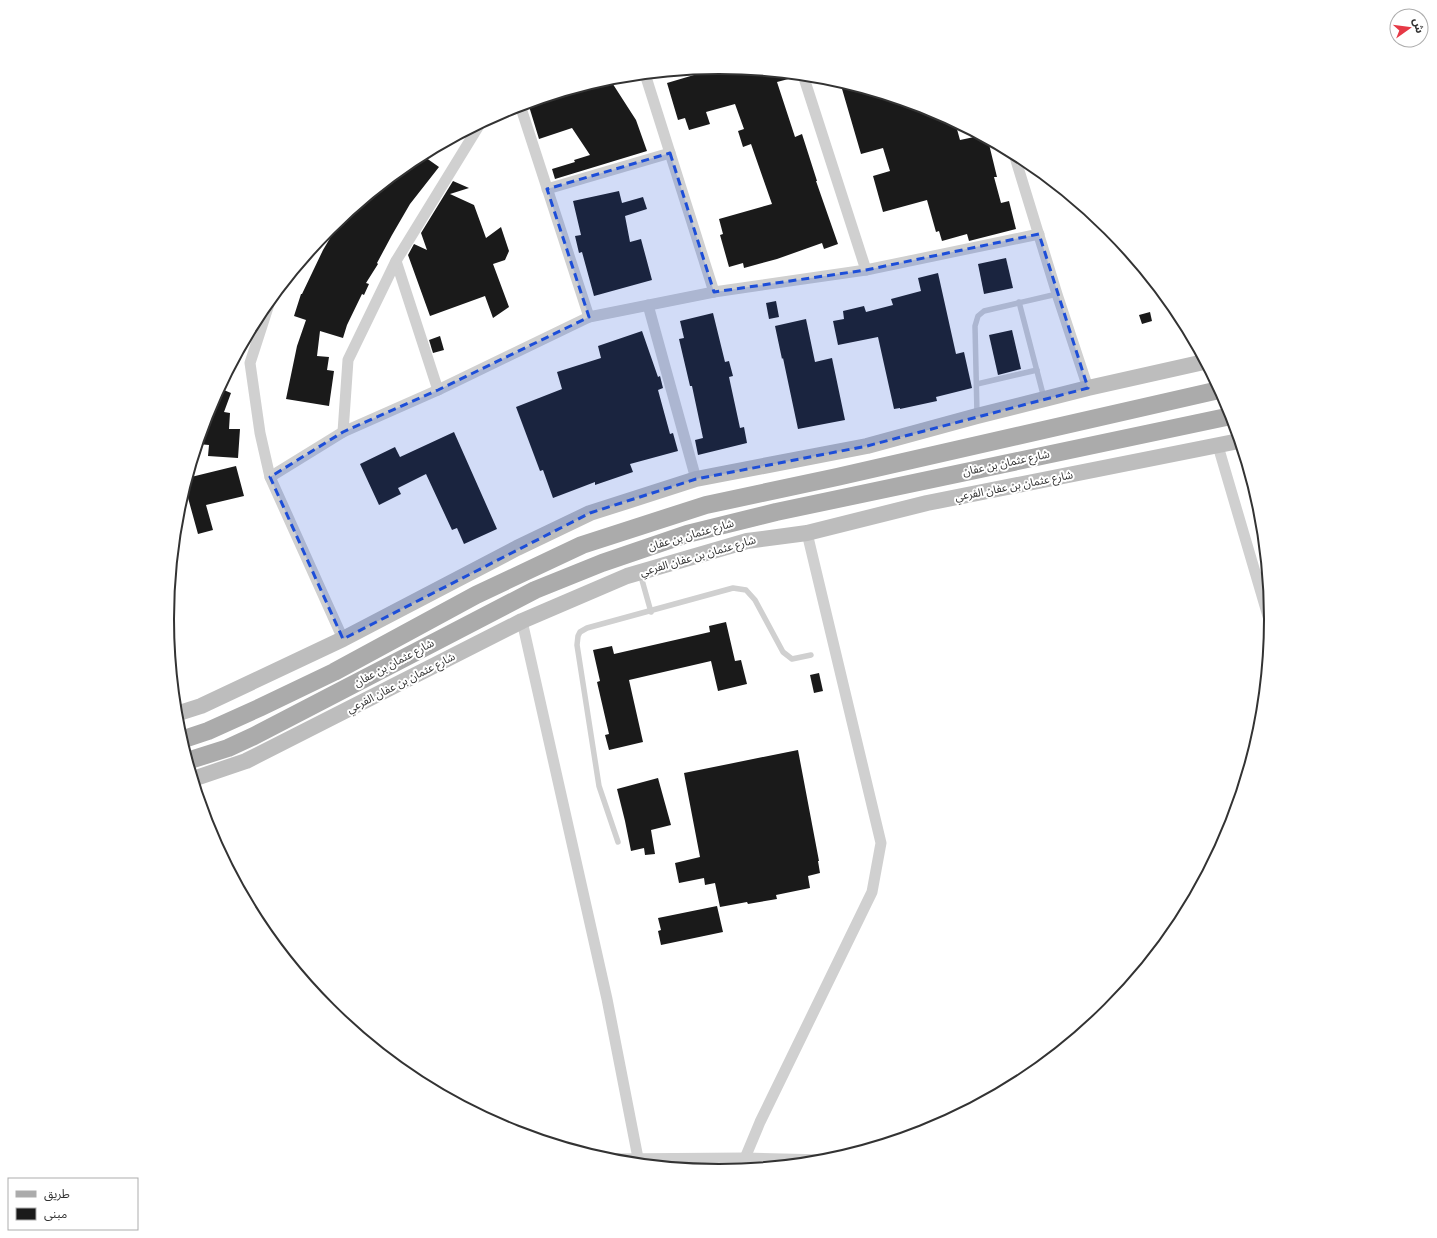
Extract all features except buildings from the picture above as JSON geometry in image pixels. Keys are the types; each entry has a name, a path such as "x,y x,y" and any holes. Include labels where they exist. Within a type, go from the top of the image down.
{"main road":[{"path":"182,712 201,706 343,639 516,548 590,513 696,479 867,446 1088,388 1199,363"},
{"name":"شارع عثمان بن عفان","path":"187,738 208,731 261,708 334,672 476,595 582,545 706,505 837,477 1213,391"},
{"name":"شارع عثمان بن عفان","path":"192,760 228,748 254,736 535,590 602,563 687,534 769,514 1225,417"},
{"path":"1103,442 1228,426"},
{"name":"شارع عثمان بن عفان الفرعي","path":"197,778 246,761 522,621 627,576 747,541 807,533 927,503 1234,442"}],"street":[{"path":"647,79 714,292"},
{"path":"805,81 866,270"},
{"path":"522,111 589,317"},
{"path":"343,432 348,360 396,261 476,131"},
{"path":"547,189 670,153"},
{"path":"1017,163 1057,294 1088,388"},
{"path":"270,477 343,432 438,390 589,317 714,292 866,270 1039,234"},
{"path":"396,261 438,390"},
{"path":"648,305 696,479"},
{"path":"265,315 250,364 260,433 270,477 343,639"},
{"path":"1218,446 1262,586"},
{"path":"745,1158 760,1122 872,892 881,843 807,533"},
{"path":"522,621 607,999 638,1158"},
{"path":"640,1158 789,1159"}],"lane":[{"path":"977,416 975,326 978,316 984,311 1057,294"},
{"path":"1018,302 1044,399"},
{"path":"977,384 1037,370"},
{"path":"640,572 651,612"},
{"path":"618,842 599,786 577,645 580,632 593,626 651,612 733,588 746,590 755,600 783,652 792,659 812,655"}],"highlighted area":[{"path":"670,153 714,292 866,270 1039,234 1088,388 867,446 696,479 590,513 343,639 270,477 343,432 438,390 589,317 547,189"}]}
